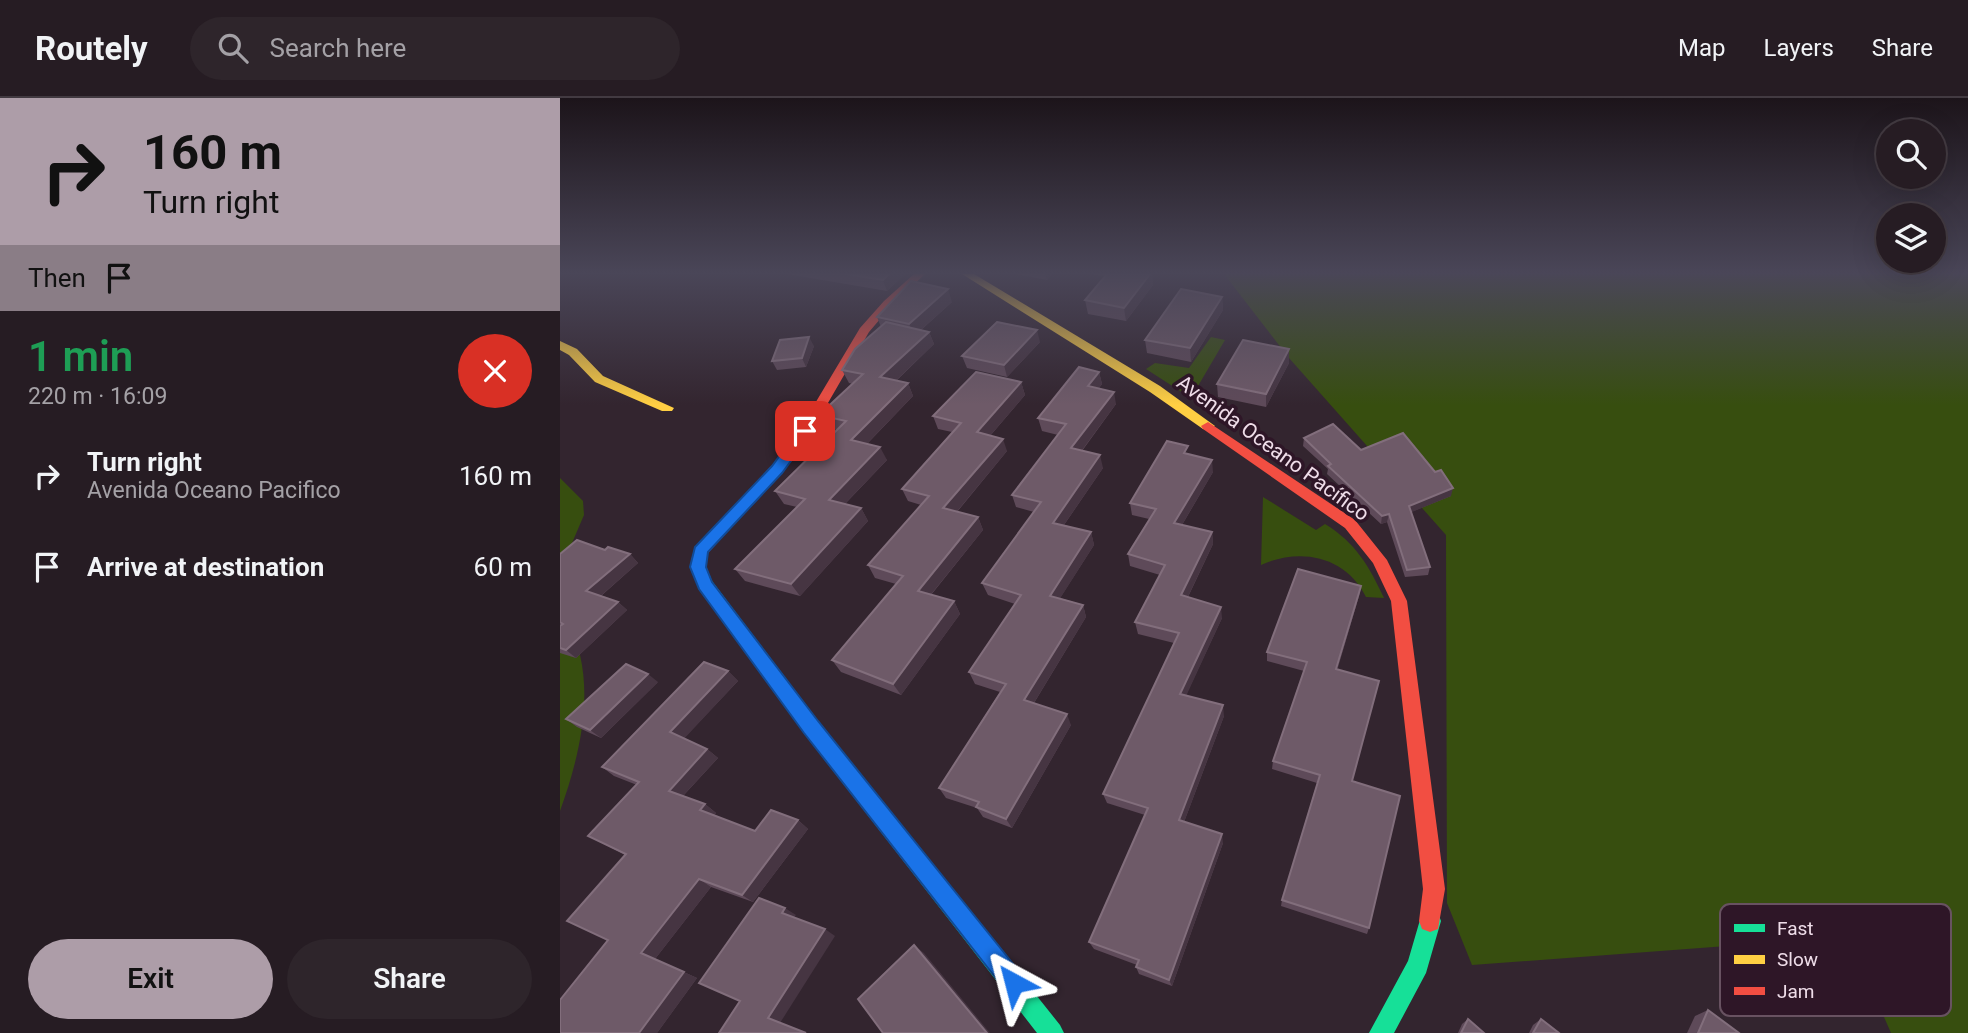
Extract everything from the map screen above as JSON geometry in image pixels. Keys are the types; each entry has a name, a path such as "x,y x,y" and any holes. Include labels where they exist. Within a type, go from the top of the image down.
{"street":[{"path":"875,318 863,331 794,450 701,551 698,567 705,584 811,727 1052,1033"},
{"name":"Avenida Oceano Pacífico","path":"1038,318 1155,389 1350,524 1376,552 1390,576 1399,601 1434,889 1430,932 1420,963 1381,1033"},
{"path":"560,345 581,357 590,373 613,386 667,408"}],"green space":[{"path":"1258,318 1968,318 1968,1033 1891,1033 1884,1016 1951,1016 1951,904 1720,904 1720,947 1472,965 1447,903 1446,535 1289,358"},
{"path":"1211,337 1225,340 1191,398 1146,369 1155,363 1189,368"},
{"path":"560,478 583,501 584,515 560,571"},
{"path":"1263,497 1316,530 1325,524 1336,531 1353,547 1367,566 1384,598 1366,597 1347,572 1321,559 1291,557 1261,565"},
{"path":"560,604 580,655 584,694 577,754 560,811"}],"building":[{"path":"880,318 916,318 909,324"},
{"path":"1161,318 1209,318 1190,348 1145,340"},
{"path":"886,322 929,332 880,377 908,383 851,440 880,447 829,500 861,508 791,584 735,569 805,499 775,491 846,421 819,415 863,374 842,370 855,349"},
{"path":"997,322 1037,330 1004,365 962,356"},
{"path":"809,337 802,358 772,361 780,340"},
{"path":"1243,340 1289,349 1266,394 1217,384"},
{"path":"1079,367 1099,372 1088,386 1114,392 1071,448 1100,455 1053,523 1091,532 1050,596 1083,605 1024,700 1067,714 1006,819 976,807 979,802 939,788 1006,684 969,672 1021,595 982,583 1041,502 1012,495 1066,424 1038,418"},
{"path":"976,372 1021,382 977,432 1003,439 943,508 978,517 918,591 954,601 893,684 832,660 903,576 868,565 929,496 902,489 961,423 933,416"},
{"path":"1333,424 1361,450 1403,433 1435,472 1441,470 1453,488 1409,506 1430,567 1407,570 1389,514 1382,516 1328,466 1331,464 1304,438"},
{"path":"1167,441 1188,446 1184,453 1212,460 1174,523 1212,532 1181,595 1221,607 1180,694 1223,705 1179,820 1222,834 1169,980 1136,967 1139,960 1089,942 1148,808 1103,794 1179,633 1135,622 1165,565 1128,554 1156,509 1130,503"},
{"path":"577,540 605,550 608,547 630,554 586,591 618,602 566,650 560,648 560,626 563,624 560,622 560,554"},
{"path":"1298,569 1361,586 1336,669 1379,681 1352,781 1400,796 1369,928 1282,900 1320,775 1273,761 1307,662 1267,652"},
{"path":"704,662 728,671 670,732 707,749 669,791 705,804 700,810 755,831 771,810 798,820 742,895 699,879 641,953 684,972 639,1033 560,1033 560,1000 608,940 567,921 626,854 588,836 639,782 602,767"},
{"path":"626,664 648,674 590,730 566,719"},
{"path":"759,898 785,908 782,913 825,929 768,1018 806,1033 719,1033 740,1001 699,983"},
{"path":"914,945 987,1033 883,1033 858,999"},
{"path":"1708,1010 1739,1033 1698,1033"},
{"path":"1468,1019 1484,1033 1461,1033"},
{"path":"1541,1019 1559,1033 1533,1033"}],"traffic: fast":[{"path":"699,560 698,567 705,584 811,727 1052,1033"},
{"path":"1381,1033 1418,965 1430,921"}],"traffic: slow":[{"path":"1038,318 1155,389 1208,426"},
{"path":"560,345 573,352 599,379 667,408"}],"traffic: jam":[{"path":"699,560 701,551 794,450 864,331 875,318"},
{"path":"1208,426 1350,524 1379,560 1399,601 1434,889 1430,921"}],"route":[{"path":"805,431 794,450 758,491 715,532 701,551 698,567 705,584 811,727 1014,983"}]}
